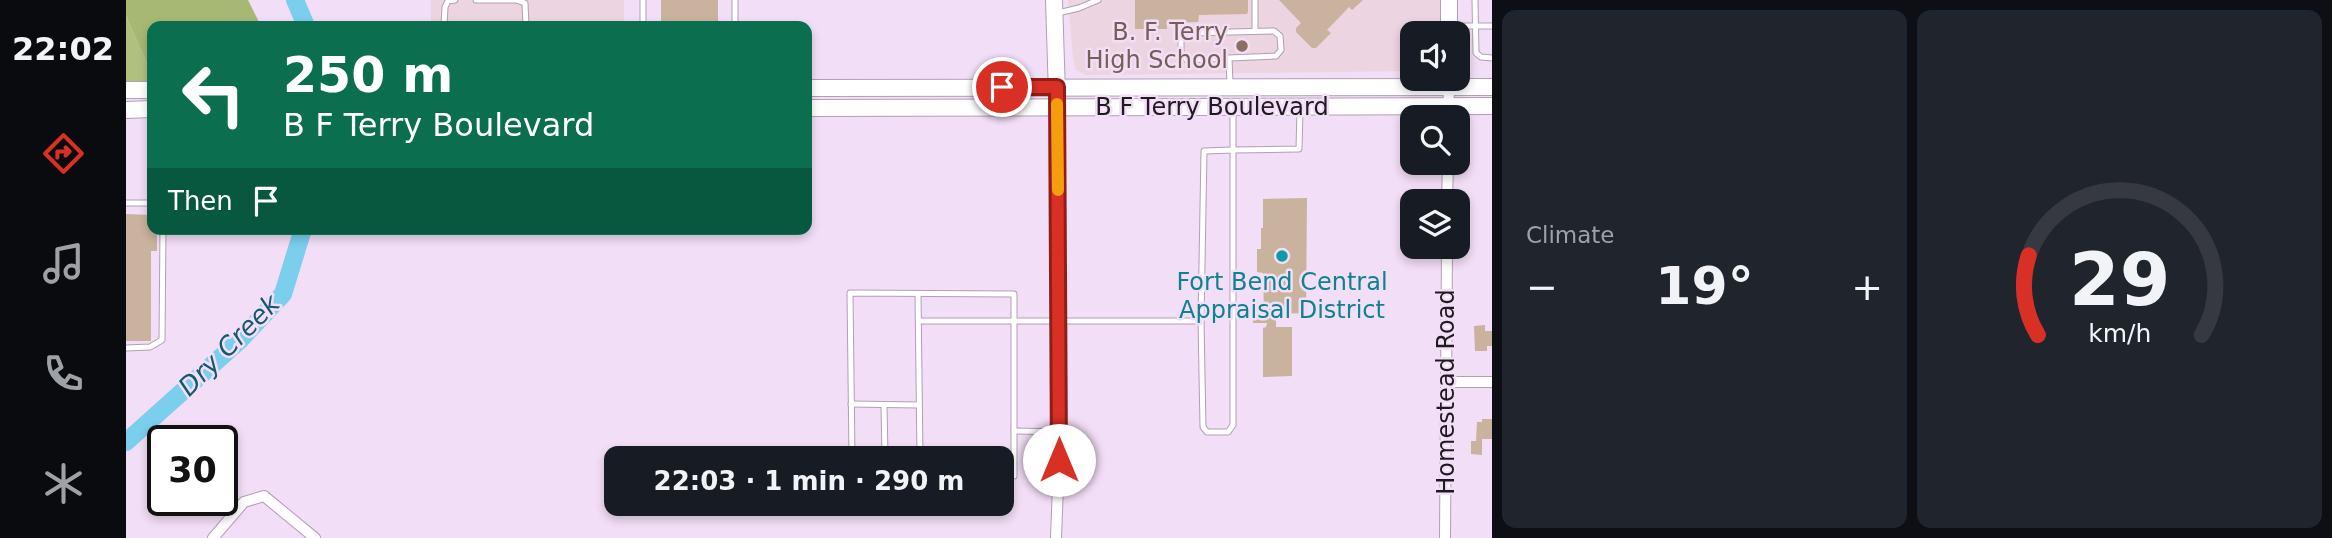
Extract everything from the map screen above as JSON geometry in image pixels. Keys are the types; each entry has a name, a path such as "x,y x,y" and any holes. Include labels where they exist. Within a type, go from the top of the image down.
{"main road":[{"path":"1449,0 1449,21"},
{"path":"1055,6 1058,107"},
{"name":"B F Terry Boulevard","path":"812,88 1400,84"},
{"name":"B F Terry Boulevard","path":"1470,85 1492,87"},
{"path":"126,90 147,90"},
{"name":"B F Terry Boulevard","path":"1470,109 1492,106"},
{"name":"B F Terry Boulevard","path":"812,108 1300,107 1400,110"},
{"path":"126,110 147,109"}],"street":[{"path":"1056,538 1059,432 1058,107"},
{"name":"Homestead Road","path":"1445,538 1447,259"},
{"path":"1446,383 1492,382"},
{"path":"213,538 244,502 264,496 315,538"}],"lane":[{"path":"444,21 448,1 455,0"},
{"path":"476,0 516,0 525,3 526,21"},
{"path":"643,0 643,21"},
{"path":"735,0 735,21"},
{"path":"1055,6 1063,13 1098,0"},
{"path":"1255,0 1255,31"},
{"path":"1475,0 1476,52 1480,57 1492,58"},
{"path":"1470,27 1492,26"},
{"path":"1255,31 1274,31 1279,36 1281,50 1276,56 1229,58 1187,60 1181,53 1181,38 1189,33 1255,31"},
{"path":"1229,58 1230,87"},
{"path":"1233,107 1233,150 1233,425 1228,432 1207,432 1203,427 1201,321 1204,151 1233,150 1299,149 1300,107"},
{"path":"126,203 147,203"},
{"path":"126,348 150,347 162,340 163,235"},
{"path":"852,446 850,293 1014,294 1014,446"},
{"path":"918,293 920,446"},
{"path":"919,321 1201,321"},
{"path":"851,404 919,405"},
{"path":"884,405 885,446"},
{"path":"1014,431 1059,432"}],"shaded area":[{"path":"431,0 624,0 624,21 431,21"},
{"name":"B. F. Terry High School","path":"1068,0 1440,0 1441,21 1400,21 1400,71 1086,75 1076,70"}],"green space":[{"path":"126,0 248,0 258,21 147,21 147,64 126,16"},
{"path":"126,16 147,64 147,83 126,82"}],"building":[{"path":"661,0 718,0 718,21 661,21"},
{"path":"1135,0 1248,0 1248,12 1199,15 1198,22 1167,23 1167,29 1135,29"},
{"path":"1279,0 1363,0 1352,10 1349,7 1327,30 1331,33 1316,48 1312,48 1296,32 1301,23"},
{"name":"Fort Bend Central Appraisal District","path":"1307,198 1306,313 1276,314 1276,327 1292,327 1292,376 1263,377 1263,328 1267,323 1253,323 1253,318 1267,318 1267,314 1264,314 1263,273 1257,272 1257,249 1261,249 1263,228 1263,199"},
{"path":"126,214 147,215 147,235 157,235 157,251 151,251 151,341 126,341"},
{"path":"1485,325 1485,331 1492,331 1492,346 1487,346 1487,351 1475,351 1474,326"},
{"path":"1482,419 1492,419 1492,439 1482,439 1482,455 1471,454 1471,441 1476,441 1477,422 1482,422"}],"waterway":[{"name":"Dry Creek","path":"295,0 304,21"},
{"name":"Dry Creek","path":"126,442 240,340 283,294 301,235"}],"slow traffic":[{"path":"1057,104 1058,190"}],"place":[{"name":"B. F. Terry High School","path":"1242,46"},
{"name":"Fort Bend Central Appraisal District","path":"1282,256"}],"route":[{"path":"1002,87 1057,87 1059,460"}]}
